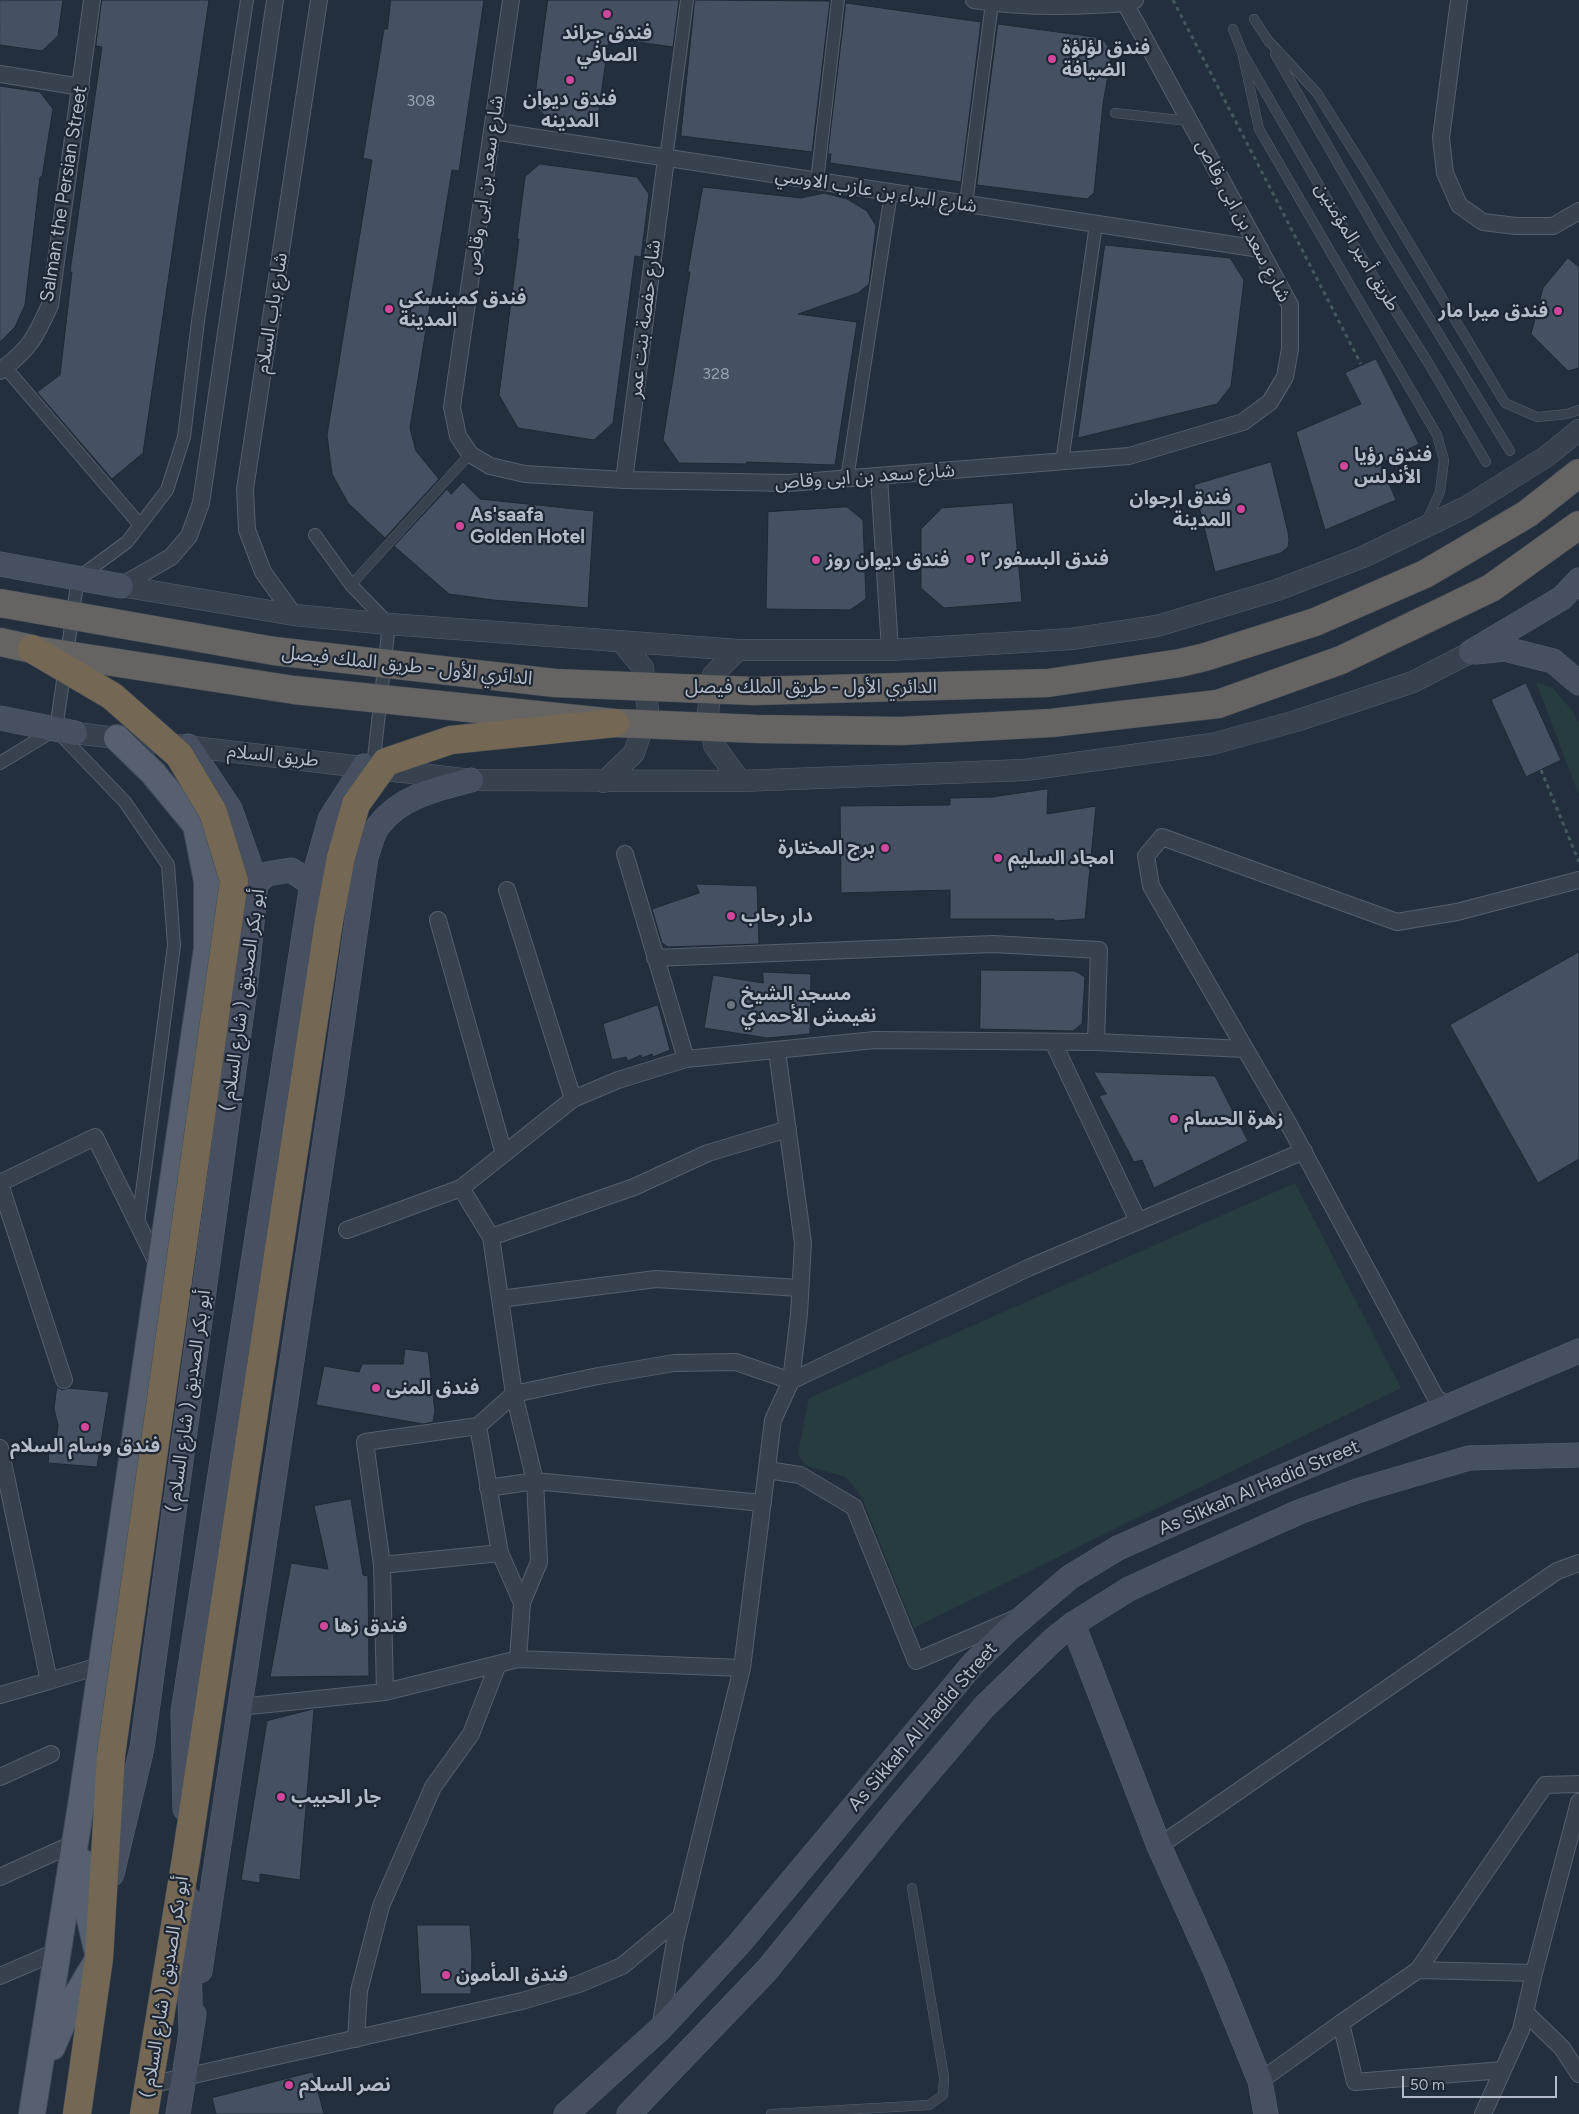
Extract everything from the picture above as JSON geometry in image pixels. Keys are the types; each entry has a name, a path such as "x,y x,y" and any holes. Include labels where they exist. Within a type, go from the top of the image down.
{"highway":[{"name":"الدائري الأول - طريق الملك فيصل","path":"0,603 274,651 555,683 754,691 1048,683 1180,663 1205,657 1315,622 1425,574 1527,514 1579,473"},
{"name":"الدائري الأول - طريق الملك فيصل","path":"0,642 32,649 294,690 615,723 757,729 901,731 1051,723 1218,704 1341,660 1491,588 1579,525"},
{"name":"( شارع السلام ) أبو بكر الصديق","path":"32,649 112,696 179,755 213,812 234,881 111,1755 103,1916 99,1958 77,2114"},
{"name":"( شارع السلام ) أبو بكر الصديق","path":"144,2114 186,1859 329,921 340,857 356,804 386,762 451,740 615,723"}],"main road":[{"path":"0,564 121,586"},
{"path":"1472,652 1562,598 1579,580"},
{"path":"1472,652 1505,649 1554,661 1579,683"},
{"path":"0,718 65,731"},
{"path":"32,2114 102,1665 207,949 207,881 196,825 153,773 117,738"},
{"path":"188,746 230,809 256,883"},
{"path":"312,884 330,819 368,767"},
{"path":"178,2114 366,857 378,826 398,805 431,790 471,780"},
{"name":"( شارع السلام ) أبو بكر الصديق","path":"103,1916 142,1748 246,982 256,883 267,874 291,870 312,884 183,1712 186,1859"},
{"path":"201,990 246,982"},
{"name":"As Sikkah Al Hadid Street","path":"566,2114 660,2030 770,1908 972,1665 1027,1613 1070,1576 1118,1548 1579,1351"},
{"name":"As Sikkah Al Hadid Street","path":"629,2114 766,1970 894,1813 984,1708 1054,1639 1073,1624 1128,1589 1299,1512 1357,1491 1469,1458 1579,1455"},
{"path":"1073,1624 1158,1846 1215,1970 1260,2081 1266,2114"},
{"path":"36,2083 69,2008 99,1958 82,1885 82,1798"},
{"path":"186,1859 191,2030"}],"street":[{"name":"Salman the Persian Street","path":"2,369 18,358 36,337 50,305 92,0"},
{"path":"138,1224 174,946 168,865 125,802 65,731 78,578 127,542 167,490 184,436 198,321 246,0"},
{"path":"121,586 171,557 189,536 201,503 274,0"},
{"name":"شارع باب السلام","path":"294,615 263,572 247,530 245,489 319,0"},
{"name":"شارع سعد بن ابى وقاص","path":"511,0 452,407 458,436 470,454 490,466 525,474 624,480 789,483 1129,456 1243,422 1270,402 1285,377 1290,349 1290,305 1189,121 1130,2"},
{"path":"666,159 687,0"},
{"path":"817,181 838,0"},
{"path":"974,0 1067,6 1130,2"},
{"path":"1459,0 1441,138 1445,173 1460,205 1483,222 1516,226 1553,226 1579,211"},
{"path":"966,204 992,1"},
{"path":"0,74 81,87"},
{"name":"شارع البراء بن عازب الاوسي","path":"493,132 1260,249"},
{"name":"شارع حفصة بنت عمر","path":"624,480 666,159"},
{"path":"847,479 891,193"},
{"path":"1062,462 1096,224"},
{"path":"2,369 140,525"},
{"path":"121,586 294,615 388,624 738,650 890,650 1071,639 1157,626 1277,590 1363,557 1466,507 1547,456 1579,430"},
{"name":"الدائري الأول - طريق الملك فيصل","path":"879,476 890,650"},
{"path":"316,535 351,585 388,624"},
{"path":"368,767 388,624"},
{"path":"604,782 634,752 648,711 642,668 621,641"},
{"path":"738,650 713,675 708,712 714,745 740,781"},
{"name":"طريق السلام","path":"65,731 471,780 604,782 740,781 1025,770 1212,744 1296,721 1413,682 1472,652"},
{"path":"0,763 65,731"},
{"path":"1449,1406 1436,1398 1304,1151 1151,886 1146,856 1162,837 1397,922 1458,912 1579,880"},
{"path":"625,854 686,1059"},
{"path":"507,890 573,1099"},
{"path":"438,920 504,1154"},
{"path":"655,958 993,944 1099,950 1096,1042"},
{"path":"347,1230 461,1188 573,1099 618,1080 686,1059 875,1040 1096,1042 1245,1049"},
{"path":"1053,1042 1138,1221"},
{"path":"660,2030 681,1917 742,1668 773,1420 791,1381 799,1314 803,1243 777,1051"},
{"path":"491,1237 634,1187 708,1153 788,1129"},
{"path":"64,1380 0,1183 95,1137 160,1269"},
{"path":"385,1692 382,1564 365,1442 478,1426 514,1394 598,1376 674,1363 736,1362 791,1381 1028,1268 1304,1151"},
{"path":"461,1188 491,1237 514,1394 535,1481 539,1562 522,1603 518,1659"},
{"path":"500,1299 656,1279 800,1288"},
{"path":"478,1426 500,1553 522,1603"},
{"path":"0,1448 49,1681"},
{"path":"767,1470 800,1475 854,1507 916,1661 1027,1613"},
{"path":"488,1488 535,1481 763,1503"},
{"path":"382,1564 500,1553"},
{"path":"1158,1846 1557,1571 1579,1563"},
{"path":"240,1707 385,1692 518,1659 742,1668"},
{"path":"356,2039 359,1991 381,1906 433,1787 471,1734 498,1664"},
{"path":"0,1696 102,1665"},
{"path":"0,1777 50,1754"},
{"path":"1260,2081 1418,1970 1545,1785 1579,1784"},
{"path":"1484,2114 1522,2030 1534,1972 1579,1802"},
{"path":"0,1877 75,1843"},
{"path":"149,2085 522,2001 579,1984 622,1966 681,1917"},
{"path":"0,1976 58,1950"},
{"path":"1418,1970 1534,1972"},
{"path":"1525,2012 1562,2048 1579,2074"},
{"path":"1341,2023 1355,2082 1503,2070"}],"lane":[{"path":"1254,19 1382,242 1510,451"},
{"name":"طريق أمير المؤمنين","path":"1233,29 1242,52 1352,242 1486,462"},
{"path":"1266,38 1316,93 1363,166 1505,403 1537,417 1567,414 1579,410"},
{"path":"1242,52 1259,129 1437,435 1444,460 1440,492 1424,527"},
{"path":"1115,113 1189,121"},
{"path":"351,585 470,454"},
{"path":"771,2114 929,2105 943,2095 944,2077 912,1888"}],"path":[{"path":"1173,0 1361,364"},
{"path":"1541,770 1579,862"}],"green space":[{"path":"1536,682 1553,688 1573,712 1579,723 1579,795"},
{"path":"1295,1183 1401,1388 914,1628 862,1498 846,1477 804,1465 798,1453 809,1398"}],"building":[{"path":"0,0 63,0 58,36 42,51 0,45"},
{"path":"102,0 209,0 143,453 112,479 37,392 60,375 72,272 70,272 102,47 96,46"},
{"name":"فندق كمبنسكي المدينة","path":"391,0 484,0 459,171 452,170 410,428 416,451 439,479 385,538 348,503 332,474 327,435 372,160 363,158 384,29 387,29"},
{"path":"548,0 679,0 673,47 609,38 597,125 547,118 534,104"},
{"path":"695,0 830,1 812,152 681,136"},
{"path":"846,3 981,22 961,182 830,163 831,154 828,154"},
{"path":"998,24 1102,38 1112,52 1103,104 1094,193 1087,199 977,185"},
{"path":"0,86 40,92 53,109 42,177 40,177 25,305 15,327 0,342"},
{"path":"540,164 637,177 649,194 641,257 635,256 613,423 594,440 518,428 499,395 525,177"},
{"path":"703,187 801,198 824,193 847,199 867,211 876,226 869,284 858,293 798,314 857,322 835,465 747,462 746,464 679,463 663,440 690,272 688,272"},
{"path":"1105,245 1230,258 1244,280 1231,386 1217,404 1078,438"},
{"name":"فندق ميرا مار","path":"1568,258 1579,267 1579,368 1568,371 1531,334 1543,288"},
{"name":"فندق رؤيا الأندلس","path":"1376,359 1419,444 1380,463 1396,500 1325,530 1296,432 1361,404 1345,373"},
{"name":"فندق ارجوان المدينة","path":"1271,462 1288,532 1288,547 1281,553 1215,572 1194,485"},
{"path":"463,482 480,499 594,511 588,608 493,600 449,594 394,546 447,489 451,494"},
{"name":"فندق البسفور ٢","path":"1013,503 1022,602 944,608 921,588 921,529 942,508"},
{"name":"فندق ديوان روز","path":"847,507 863,520 866,599 850,610 766,609 768,512"},
{"path":"1526,683 1561,760 1526,777 1491,700"},
{"path":"1048,789 1047,814 1096,806 1085,919 1054,921 1054,919 950,919 950,890 841,893 840,806 950,805 950,798 992,797"},
{"path":"696,884 757,886 759,944 668,947 662,943 652,909 699,893"},
{"path":"1579,952 1579,1159 1538,1183 1450,1025"},
{"path":"981,970 1075,971 1085,977 1082,1024 1073,1031 980,1029"},
{"path":"763,972 811,974 810,1034 767,1038 704,1028 713,975 763,983"},
{"path":"658,1005 670,1050 653,1057 652,1054 642,1058 641,1055 628,1061 626,1057 612,1060 603,1024"},
{"name":"زهرة الحسام","path":"1094,1072 1215,1076 1248,1141 1154,1188 1142,1160 1134,1162 1099,1096 1106,1094"},
{"name":"فندق المنى","path":"405,1349 428,1352 435,1411 433,1422 423,1424 316,1405 324,1366 359,1372 362,1364 403,1364"},
{"name":"فندق وسام السلام","path":"57,1387 62,1390 69,1388 109,1392 97,1467 48,1463 50,1442 56,1441 58,1425 54,1409"},
{"name":"فندق زها","path":"351,1499 363,1575 368,1576 369,1676 270,1677 291,1563 328,1569 314,1506"},
{"name":"جار الحبيب","path":"314,1709 300,1880 260,1874 260,1883 241,1880 267,1721"},
{"name":"فندق المأمون","path":"417,1925 470,1925 472,1956 471,1994 421,1994"},
{"name":"نصر السلام","path":"313,2072 324,2114 216,2114 212,2098"}],"place":[{"name":"فندق جراند الصافي","path":"607,14"},
{"name":"فندق لؤلؤة الضيافة","path":"1052,59"},
{"name":"فندق ديوان المدينه","path":"570,80"},
{"name":"فندق كمبنسكي المدينة","path":"389,309"},
{"name":"فندق ميرا مار","path":"1558,311"},
{"name":"فندق رؤيا الأندلس","path":"1344,466"},
{"name":"فندق ارجوان المدينة","path":"1241,509"},
{"name":"As'saafa Golden Hotel","path":"460,526"},
{"name":"فندق البسفور ٢","path":"970,559"},
{"name":"فندق ديوان روز","path":"816,560"},
{"name":"برج المختارة","path":"885,848"},
{"name":"امجاد السلیم","path":"998,858"},
{"name":"دار رحاب","path":"731,916"},
{"name":"مسجد الشيخ نغيمش الأحمدي","path":"731,1005"},
{"name":"زهرة الحسام","path":"1174,1119"},
{"name":"فندق المنى","path":"376,1388"},
{"name":"فندق وسام السلام","path":"85,1427"},
{"name":"فندق زها","path":"324,1626"},
{"name":"جار الحبيب","path":"281,1797"},
{"name":"فندق المأمون","path":"446,1975"},
{"name":"نصر السلام","path":"289,2085"}]}
